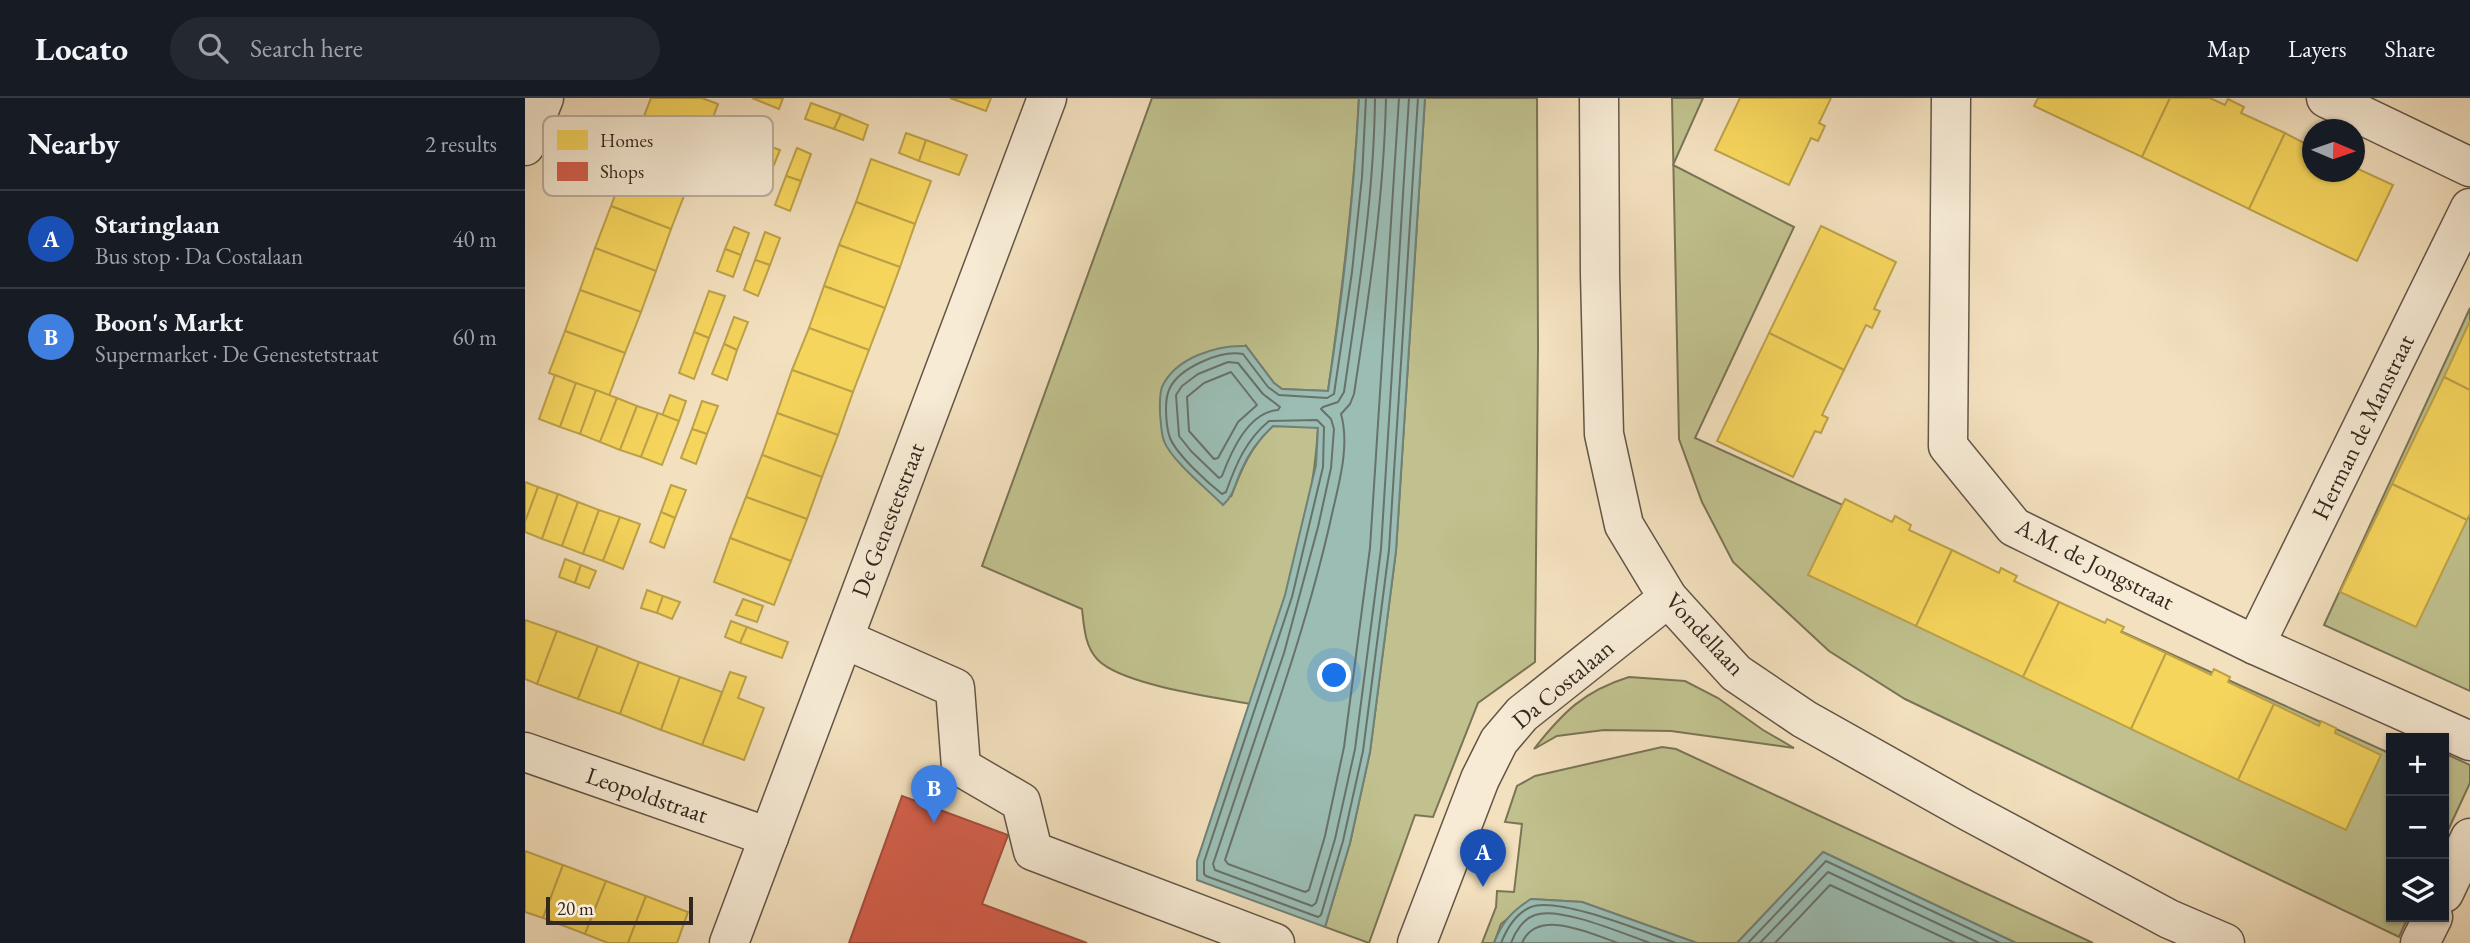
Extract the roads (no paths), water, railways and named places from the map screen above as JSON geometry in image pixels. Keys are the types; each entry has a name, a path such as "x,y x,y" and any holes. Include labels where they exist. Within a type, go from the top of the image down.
{"street":[{"path":"525,146 544,98"},
{"name":"De Genestetstraat","path":"729,943 1047,98"},
{"name":"Vondellaan","path":"1599,98 1604,434 1624,525 1668,598 1736,673 1804,719 2169,919 2225,943"},
{"name":"A.M. de Jongstraat","path":"1951,98 1948,446 2014,527 2255,645 2470,741"},
{"path":"2326,98 2470,167"},
{"name":"Herman de Manstraat","path":"2255,645 2470,208"},
{"name":"Da Costalaan","path":"1417,943 1480,779 1499,741 1522,713 1668,598"},
{"path":"843,639 955,688 961,767 1021,802 1033,851 1275,943"},
{"name":"Leopoldstraat","path":"525,752 769,837"},
{"path":"2449,882 2470,838"},
{"path":"2420,943 2430,922"}],"water":[{"path":"1359,98 1425,98 1396,551 1370,752 1350,843 1325,927 1197,880 1197,861 1285,595 1316,465 1318,428 1273,426 1251,453 1232,493 1223,505 1168,449 1162,435 1160,393 1168,377 1186,361 1210,351 1234,346 1246,346 1274,383 1282,389 1328,391 1347,244"},
{"path":"1823,852 2016,943 1737,943"},
{"path":"1531,899 1582,902 1697,943 1494,943 1508,918"}],"place":[{"name":"Boon's Markt","path":"934,823"},
{"name":"Staringlaan","path":"1483,887"}]}
